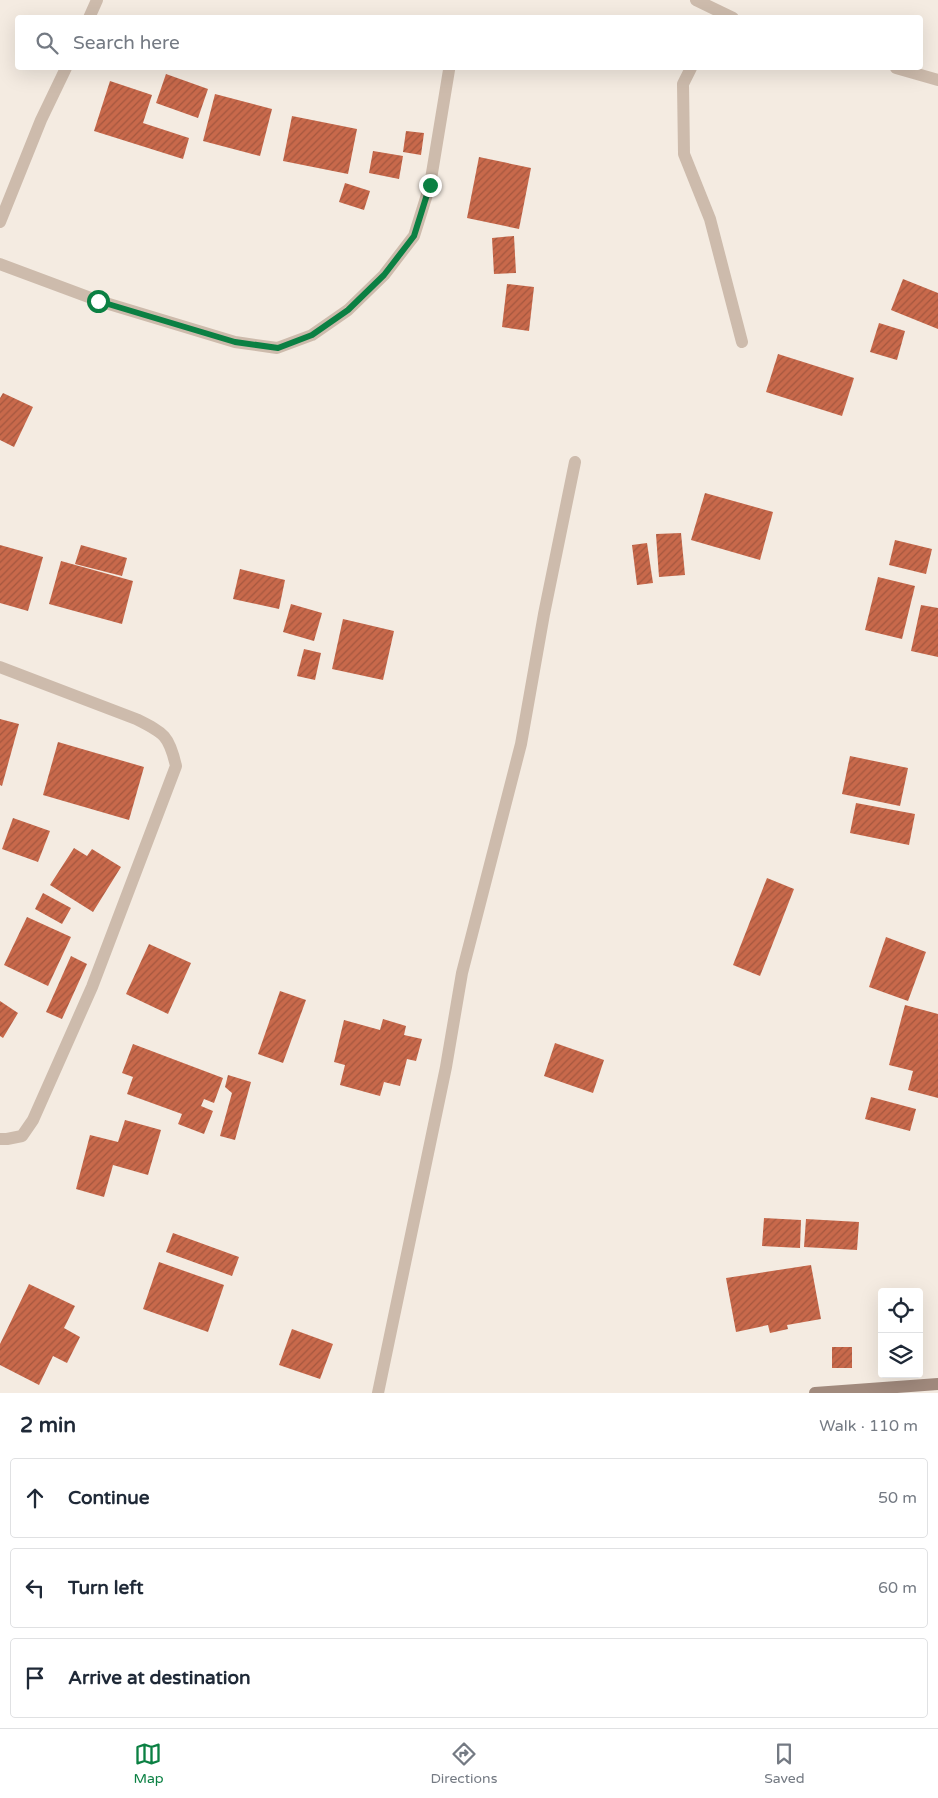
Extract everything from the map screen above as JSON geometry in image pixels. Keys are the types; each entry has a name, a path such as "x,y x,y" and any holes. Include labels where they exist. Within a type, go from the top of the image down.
{"main road":[{"path":"815,1393 938,1384"}],"street":[{"path":"90,15 98,0"},
{"path":"696,0 727,15"},
{"path":"0,222 42,120 65,70"},
{"path":"0,264 98,301 235,342 278,348 312,335 348,310 384,275 414,236 430,185 449,70"},
{"path":"690,70 683,84 684,154 710,220 742,342"},
{"path":"903,70 938,80"},
{"path":"378,1393 446,1067 462,973 521,744 544,614 575,462"},
{"path":"0,667 136,719 157,730 171,744 176,766 92,987 33,1120 22,1136 0,1139"}],"building":[{"path":"166,74 208,89 198,118 156,103"},
{"path":"110,81 152,95 143,123 189,138 183,159 94,131"},
{"path":"215,94 272,109 260,156 203,141"},
{"path":"292,116 357,129 348,174 283,161"},
{"path":"406,131 424,133 421,155 403,152"},
{"path":"373,151 403,156 399,179 369,173"},
{"path":"479,157 531,168 519,229 467,218"},
{"path":"345,183 370,191 364,210 339,202"},
{"path":"514,236 516,273 494,274 492,238"},
{"path":"903,279 938,293 938,329 891,310"},
{"path":"507,284 534,287 529,331 502,327"},
{"path":"879,323 905,331 897,360 870,352"},
{"path":"778,354 854,378 842,416 766,392"},
{"path":"3,393 33,407 14,447 0,440 0,398"},
{"path":"705,493 773,512 760,560 691,540"},
{"path":"681,533 685,575 659,577 656,534"},
{"path":"895,540 932,549 926,574 889,565"},
{"path":"647,543 653,583 637,585 632,545"},
{"path":"0,545 43,557 28,611 0,603"},
{"path":"81,545 127,558 122,576 75,564"},
{"path":"61,561 133,581 122,624 49,604"},
{"path":"240,569 285,580 279,609 233,599"},
{"path":"878,577 915,586 902,639 865,630"},
{"path":"291,604 322,613 314,641 283,632"},
{"path":"921,605 938,608 938,657 911,651"},
{"path":"343,619 394,631 383,680 332,669"},
{"path":"304,649 321,653 315,680 297,676"},
{"path":"0,719 19,724 2,786 0,785"},
{"path":"58,742 144,767 129,820 43,795"},
{"path":"850,756 908,768 900,806 842,794"},
{"path":"856,803 915,814 909,845 850,833"},
{"path":"13,818 50,831 38,862 2,849"},
{"path":"74,848 87,856 92,849 121,867 93,912 50,885"},
{"path":"767,878 794,889 760,976 733,965"},
{"path":"43,893 71,908 62,924 35,909"},
{"path":"27,917 71,937 48,986 4,965"},
{"path":"886,937 926,952 908,1001 869,987"},
{"path":"149,944 191,963 168,1014 126,994"},
{"path":"71,956 87,964 62,1019 46,1012"},
{"path":"280,991 306,1000 283,1063 258,1054"},
{"path":"0,1001 18,1013 3,1038 0,1036"},
{"path":"905,1005 938,1014 938,1098 908,1090 913,1071 889,1065"},
{"path":"383,1019 406,1026 404,1035 422,1039 416,1061 407,1059 400,1086 384,1082 380,1096 340,1085 345,1065 334,1062 344,1020 380,1030"},
{"path":"555,1043 604,1060 593,1093 544,1076"},
{"path":"133,1044 223,1078 214,1103 204,1099 201,1106 213,1111 204,1134 178,1124 182,1114 127,1094 133,1077 122,1073"},
{"path":"228,1075 251,1082 235,1140 220,1136 232,1093 225,1087"},
{"path":"871,1097 916,1109 910,1131 865,1119"},
{"path":"125,1120 161,1130 148,1175 113,1165 104,1197 76,1189 90,1135 118,1142"},
{"path":"764,1218 801,1220 800,1248 762,1246"},
{"path":"806,1219 859,1222 857,1250 804,1247"},
{"path":"173,1233 239,1257 232,1276 166,1252"},
{"path":"159,1262 224,1285 208,1332 143,1309"},
{"path":"811,1265 821,1319 787,1325 788,1329 770,1333 768,1325 736,1332 726,1278"},
{"path":"29,1284 75,1306 64,1328 80,1337 67,1363 53,1356 39,1385 0,1365 0,1344"},
{"path":"292,1329 333,1344 320,1379 279,1365"},
{"path":"832,1347 852,1347 852,1368 832,1368"}],"route":[{"path":"98,301 235,342 278,348 312,335 348,310 384,275 414,236 430,185"}]}
